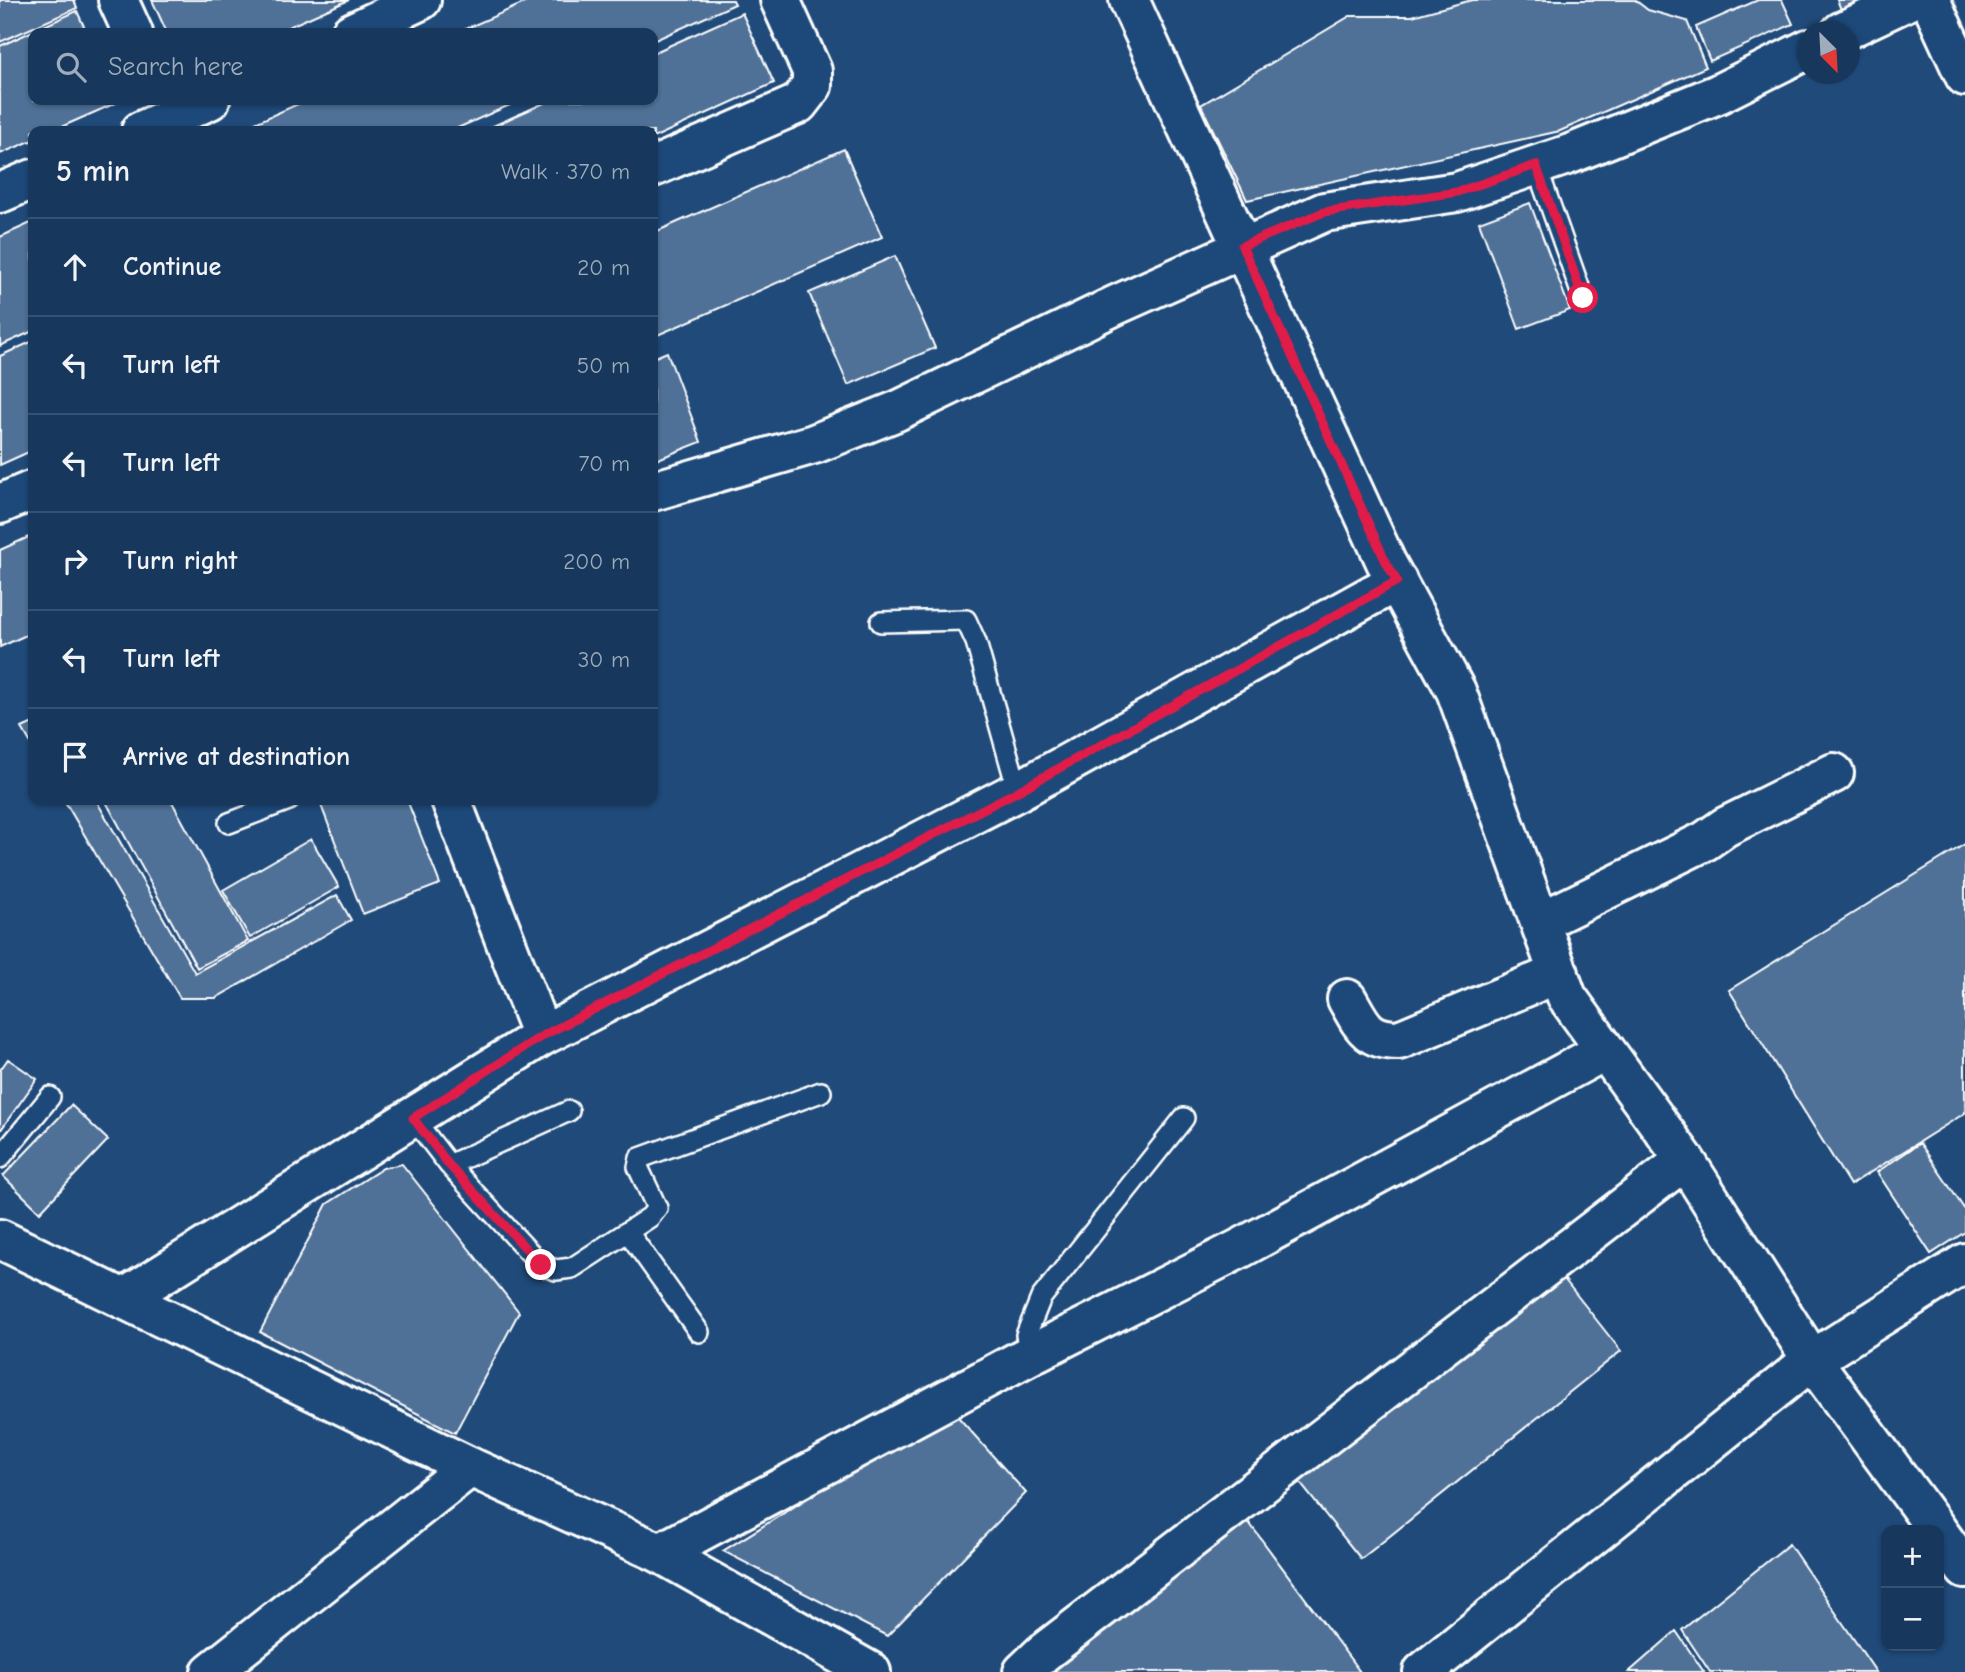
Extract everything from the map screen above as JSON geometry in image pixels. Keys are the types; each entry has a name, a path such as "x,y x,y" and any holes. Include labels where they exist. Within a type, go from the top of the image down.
{"street":[{"path":"118,0 131,28"},
{"path":"362,28 421,0"},
{"path":"658,165 798,104 812,86 812,71 779,0"},
{"path":"1129,0 1386,562 1456,691 1567,997 1685,1160 1812,1360 1934,1525"},
{"path":"1860,23 1909,0"},
{"path":"1930,0 1965,76"},
{"path":"658,490 814,444 897,411 1242,246 1324,212 1457,192 1536,165 1718,94 1797,54"},
{"path":"164,120 198,105"},
{"path":"0,193 28,181"},
{"path":"0,505 28,492"},
{"path":"123,1299 542,1036 1018,791 1397,581"},
{"path":"1540,922 1705,841 1725,827 1834,773"},
{"path":"453,805 542,1036"},
{"path":"1347,999 1367,1032 1382,1040 1399,1040 1559,973"},
{"path":"660,1553 1030,1355 1241,1248 1604,1051"},
{"path":"1023,1672 1043,1653 1685,1160"},
{"path":"0,1239 470,1466 660,1553 871,1672"},
{"path":"1423,1672 1812,1360 1965,1263"},
{"path":"211,1672 470,1466"},
{"path":"1944,1539 1965,1569"}],"lane":[{"path":"1536,165 1583,298"},
{"path":"881,622 966,621 976,642 1018,791"},
{"path":"229,823 276,805"},
{"path":"413,1118 449,1165 541,1265 556,1270 572,1268 650,1217 657,1208 638,1167 640,1158 821,1092"},
{"path":"0,1158 50,1097"},
{"path":"449,1165 569,1111"},
{"path":"1030,1355 1026,1335 1041,1298 1184,1118"},
{"path":"628,1232 699,1332"}],"building":[{"path":"0,0 74,0 77,8 0,42"},
{"path":"152,0 349,0 286,28 165,28"},
{"path":"531,0 733,0 735,4 658,39 658,28 467,28"},
{"path":"1472,0 1635,0 1648,10 1687,21 1706,67 1560,131 1247,200 1201,105 1350,16 1412,16"},
{"path":"1758,0 1782,0 1793,24 1710,61 1696,27"},
{"path":"1837,0 1869,0 1842,12"},
{"path":"77,11 85,28 40,28"},
{"path":"742,13 774,83 658,136 658,126 493,126 540,105 658,105 658,51"},
{"path":"28,33 28,105 111,105 63,126 28,126 28,142 0,154 0,46"},
{"path":"296,105 510,105 462,126 248,126"},
{"path":"844,149 882,237 658,335 658,231"},
{"path":"1530,203 1570,310 1519,329 1479,222"},
{"path":"28,224 28,333 0,346 0,237"},
{"path":"895,256 935,348 848,385 809,293"},
{"path":"28,343 28,452 0,465 0,356"},
{"path":"667,352 701,442 658,459 658,356"},
{"path":"28,537 28,634 0,647 0,550"},
{"path":"28,725 28,738 22,728"},
{"path":"67,805 99,805 195,973 337,895 351,920 216,998 180,998"},
{"path":"108,805 174,805 248,941 197,968"},
{"path":"321,805 409,805 440,884 363,914"},
{"path":"311,839 339,887 250,938 223,890"},
{"path":"1965,844 1965,1113 1850,1185 1729,990"},
{"path":"8,1059 37,1079 0,1131 0,1070"},
{"path":"71,1105 108,1140 40,1212 3,1176"},
{"path":"1920,1143 1965,1210 1965,1232 1931,1254 1877,1172"},
{"path":"402,1164 519,1312 455,1433 260,1332 327,1204 383,1168"},
{"path":"1557,1270 1621,1351 1361,1559 1296,1478"},
{"path":"951,1409 1026,1493 887,1636 723,1551"},
{"path":"1244,1516 1360,1672 1044,1672"},
{"path":"1789,1544 1876,1672 1710,1672 1682,1630"},
{"path":"1676,1631 1704,1672 1629,1672"}],"route":[{"path":"541,1265 449,1165 413,1118 542,1036 1018,791 1397,581 1242,246 1324,212 1457,192 1536,165 1583,298"}]}
